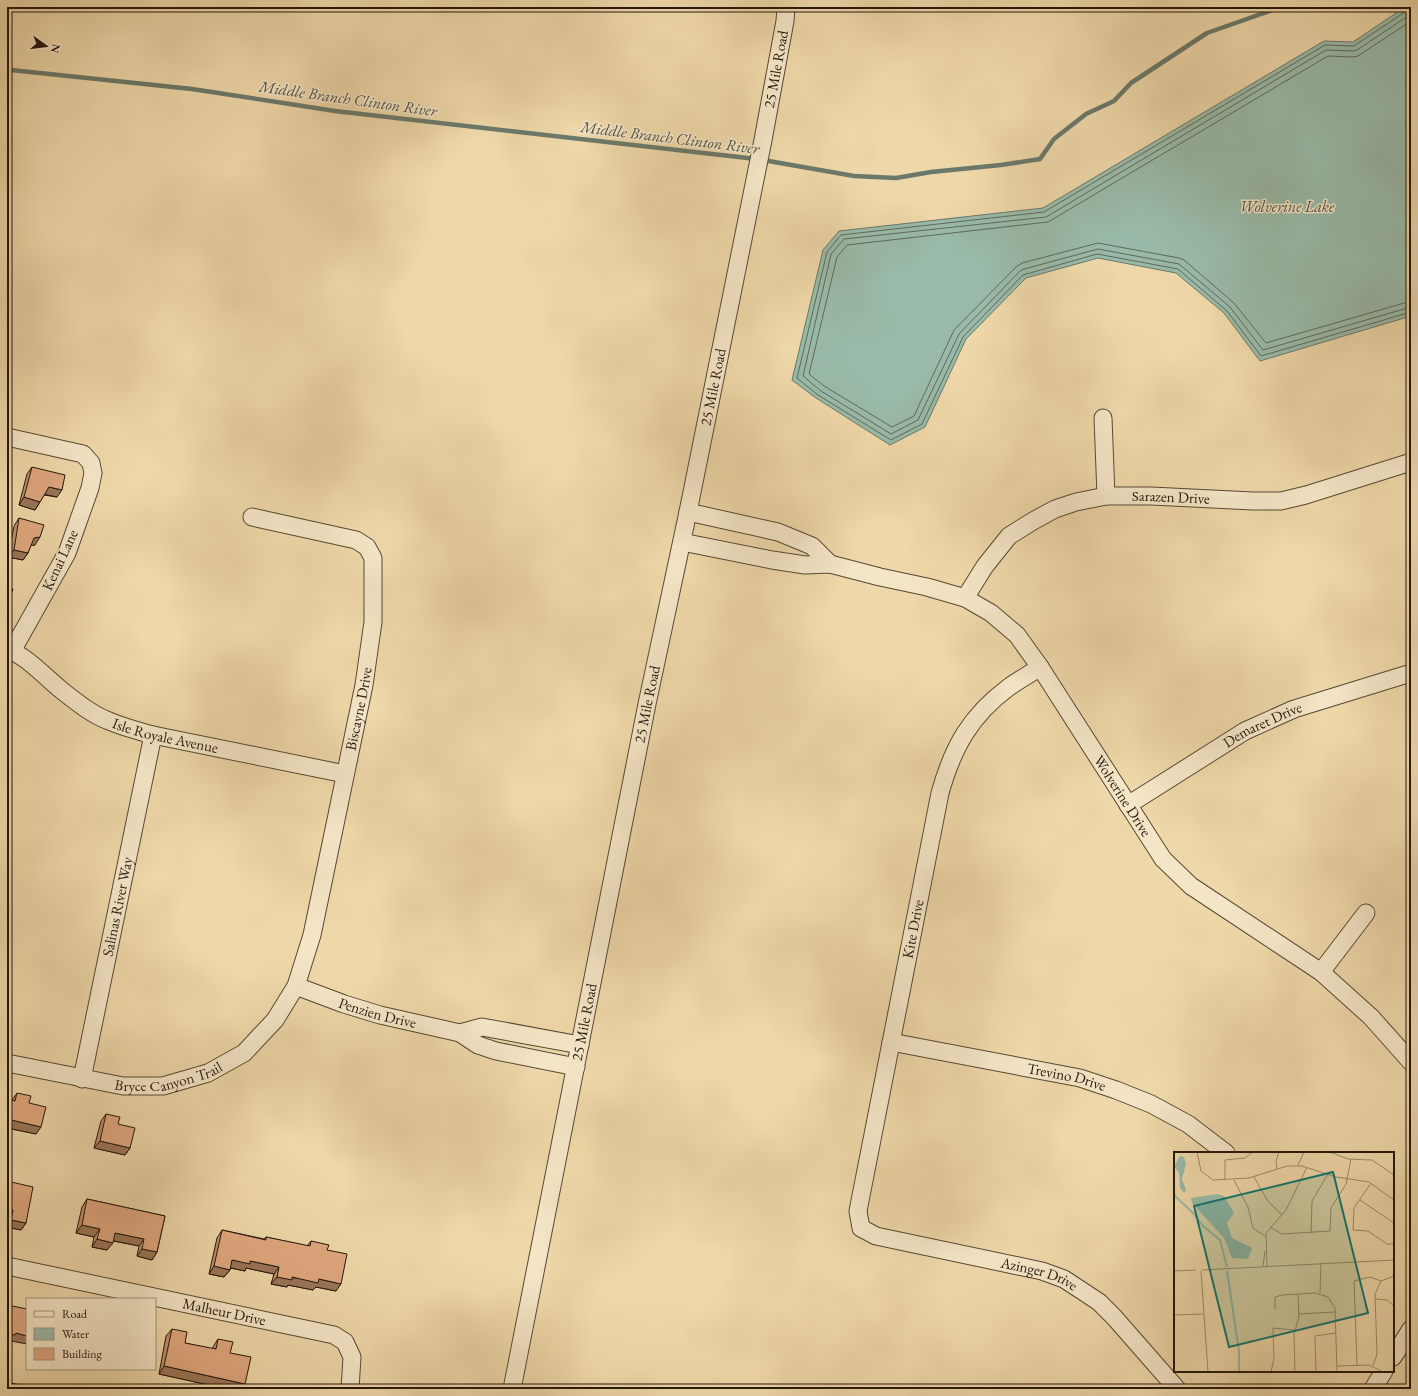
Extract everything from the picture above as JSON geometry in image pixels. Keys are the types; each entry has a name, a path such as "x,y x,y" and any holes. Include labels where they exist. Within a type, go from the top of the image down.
{"street":[{"name":"25 Mile Road","path":"512,1389 646,712 754,187 787,12"},
{"path":"1103,418 1106,496"},
{"name":"Kenai Lane","path":"7,437 83,454 91,464 93,473 90,488 67,553 9,650"},
{"name":"Sarazen Drive","path":"965,598 985,566 1009,536 1055,509 1076,502 1106,496 1151,496 1281,501 1306,495 1411,462"},
{"path":"688,512 778,532 812,546 830,564"},
{"name":"Biscayne Drive","path":"252,517 356,540 367,547 373,558 373,622 364,685 312,936 296,986"},
{"path":"772,560 778,532"},
{"name":"Wolverine Drive","path":"682,542 805,565 830,564 927,587 965,598 991,613 1017,635 1164,859 1191,886 1321,972 1371,1017 1411,1062"},
{"name":"Isle Royale Avenue","path":"9,650 35,667 64,692 96,715 123,727 153,735 345,774"},
{"name":"Kite Drive","path":"861,1228 858,1211 940,793 947,768 965,733 984,709 1009,687 1040,668"},
{"name":"Demaret Drive","path":"1128,805 1245,730 1294,709 1411,673"},
{"name":"Salinas River Way","path":"82,1078 153,735"},
{"path":"1321,972 1366,913"},
{"name":"Penzien Drive","path":"296,986 344,1004 380,1015 460,1033 478,1046 576,1067"},
{"name":"Bryce Canyon Trail","path":"7,1063 123,1086 163,1086 208,1073 244,1053 275,1020 296,986"},
{"name":"Penzien Drive","path":"460,1033 482,1027 580,1045"},
{"name":"Trevino Drive","path":"891,1042 1080,1078 1151,1104 1188,1124 1225,1152"},
{"name":"Azinger Drive","path":"861,1228 876,1236 1042,1271 1064,1279 1099,1302 1120,1323 1177,1389"},
{"name":"Malheur Drive","path":"7,1266 334,1334 345,1342 352,1357 350,1389"},
{"path":"1394,1355 1403,1333"},
{"path":"1373,1389 1383,1372"}],"water":[{"name":"Wolverine Lake","path":"1405,7 1411,7 1411,316 1260,361 1224,313 1176,273 1098,258 1026,278 966,339 925,427 890,445 816,398 792,380 823,250 839,231 1043,208 1324,41 1353,42"}],"building":[{"path":"32,467 65,475 62,490 49,487 40,502 24,497"},
{"path":"19,518 44,525 40,537 34,538 28,553 14,550"},
{"path":"7,586 13,589 8,602 7,602"},
{"path":"17,1093 31,1096 29,1103 46,1107 41,1127 7,1119 7,1099 15,1101"},
{"path":"106,1114 120,1117 118,1124 135,1128 130,1148 100,1141"},
{"path":"7,1181 33,1187 26,1223 11,1220 13,1210 7,1209"},
{"path":"87,1199 165,1216 157,1252 142,1249 144,1239 115,1233 113,1243 97,1239 100,1229 82,1225"},
{"path":"222,1230 266,1240 266,1237 310,1246 311,1241 329,1245 327,1250 347,1254 341,1284 319,1279 318,1283 292,1277 292,1280 277,1277 279,1267 250,1261 250,1264 232,1260 230,1270 214,1266"},
{"path":"7,1305 26,1309 26,1336 16,1333 15,1335 7,1333"},
{"path":"172,1329 187,1332 185,1343 216,1349 218,1339 233,1342 230,1353 251,1357 245,1384 164,1366"},
{"path":"7,1382 38,1389 7,1389"}],"waterway":[{"name":"Middle Branch Clinton River","path":"763,160 854,176 896,178 931,172 1001,165 1040,159 1054,139 1086,114 1114,101 1131,83 1207,33 1281,7"},
{"name":"Middle Branch Clinton River","path":"7,72 11,70 192,89 335,111 756,159"}]}
